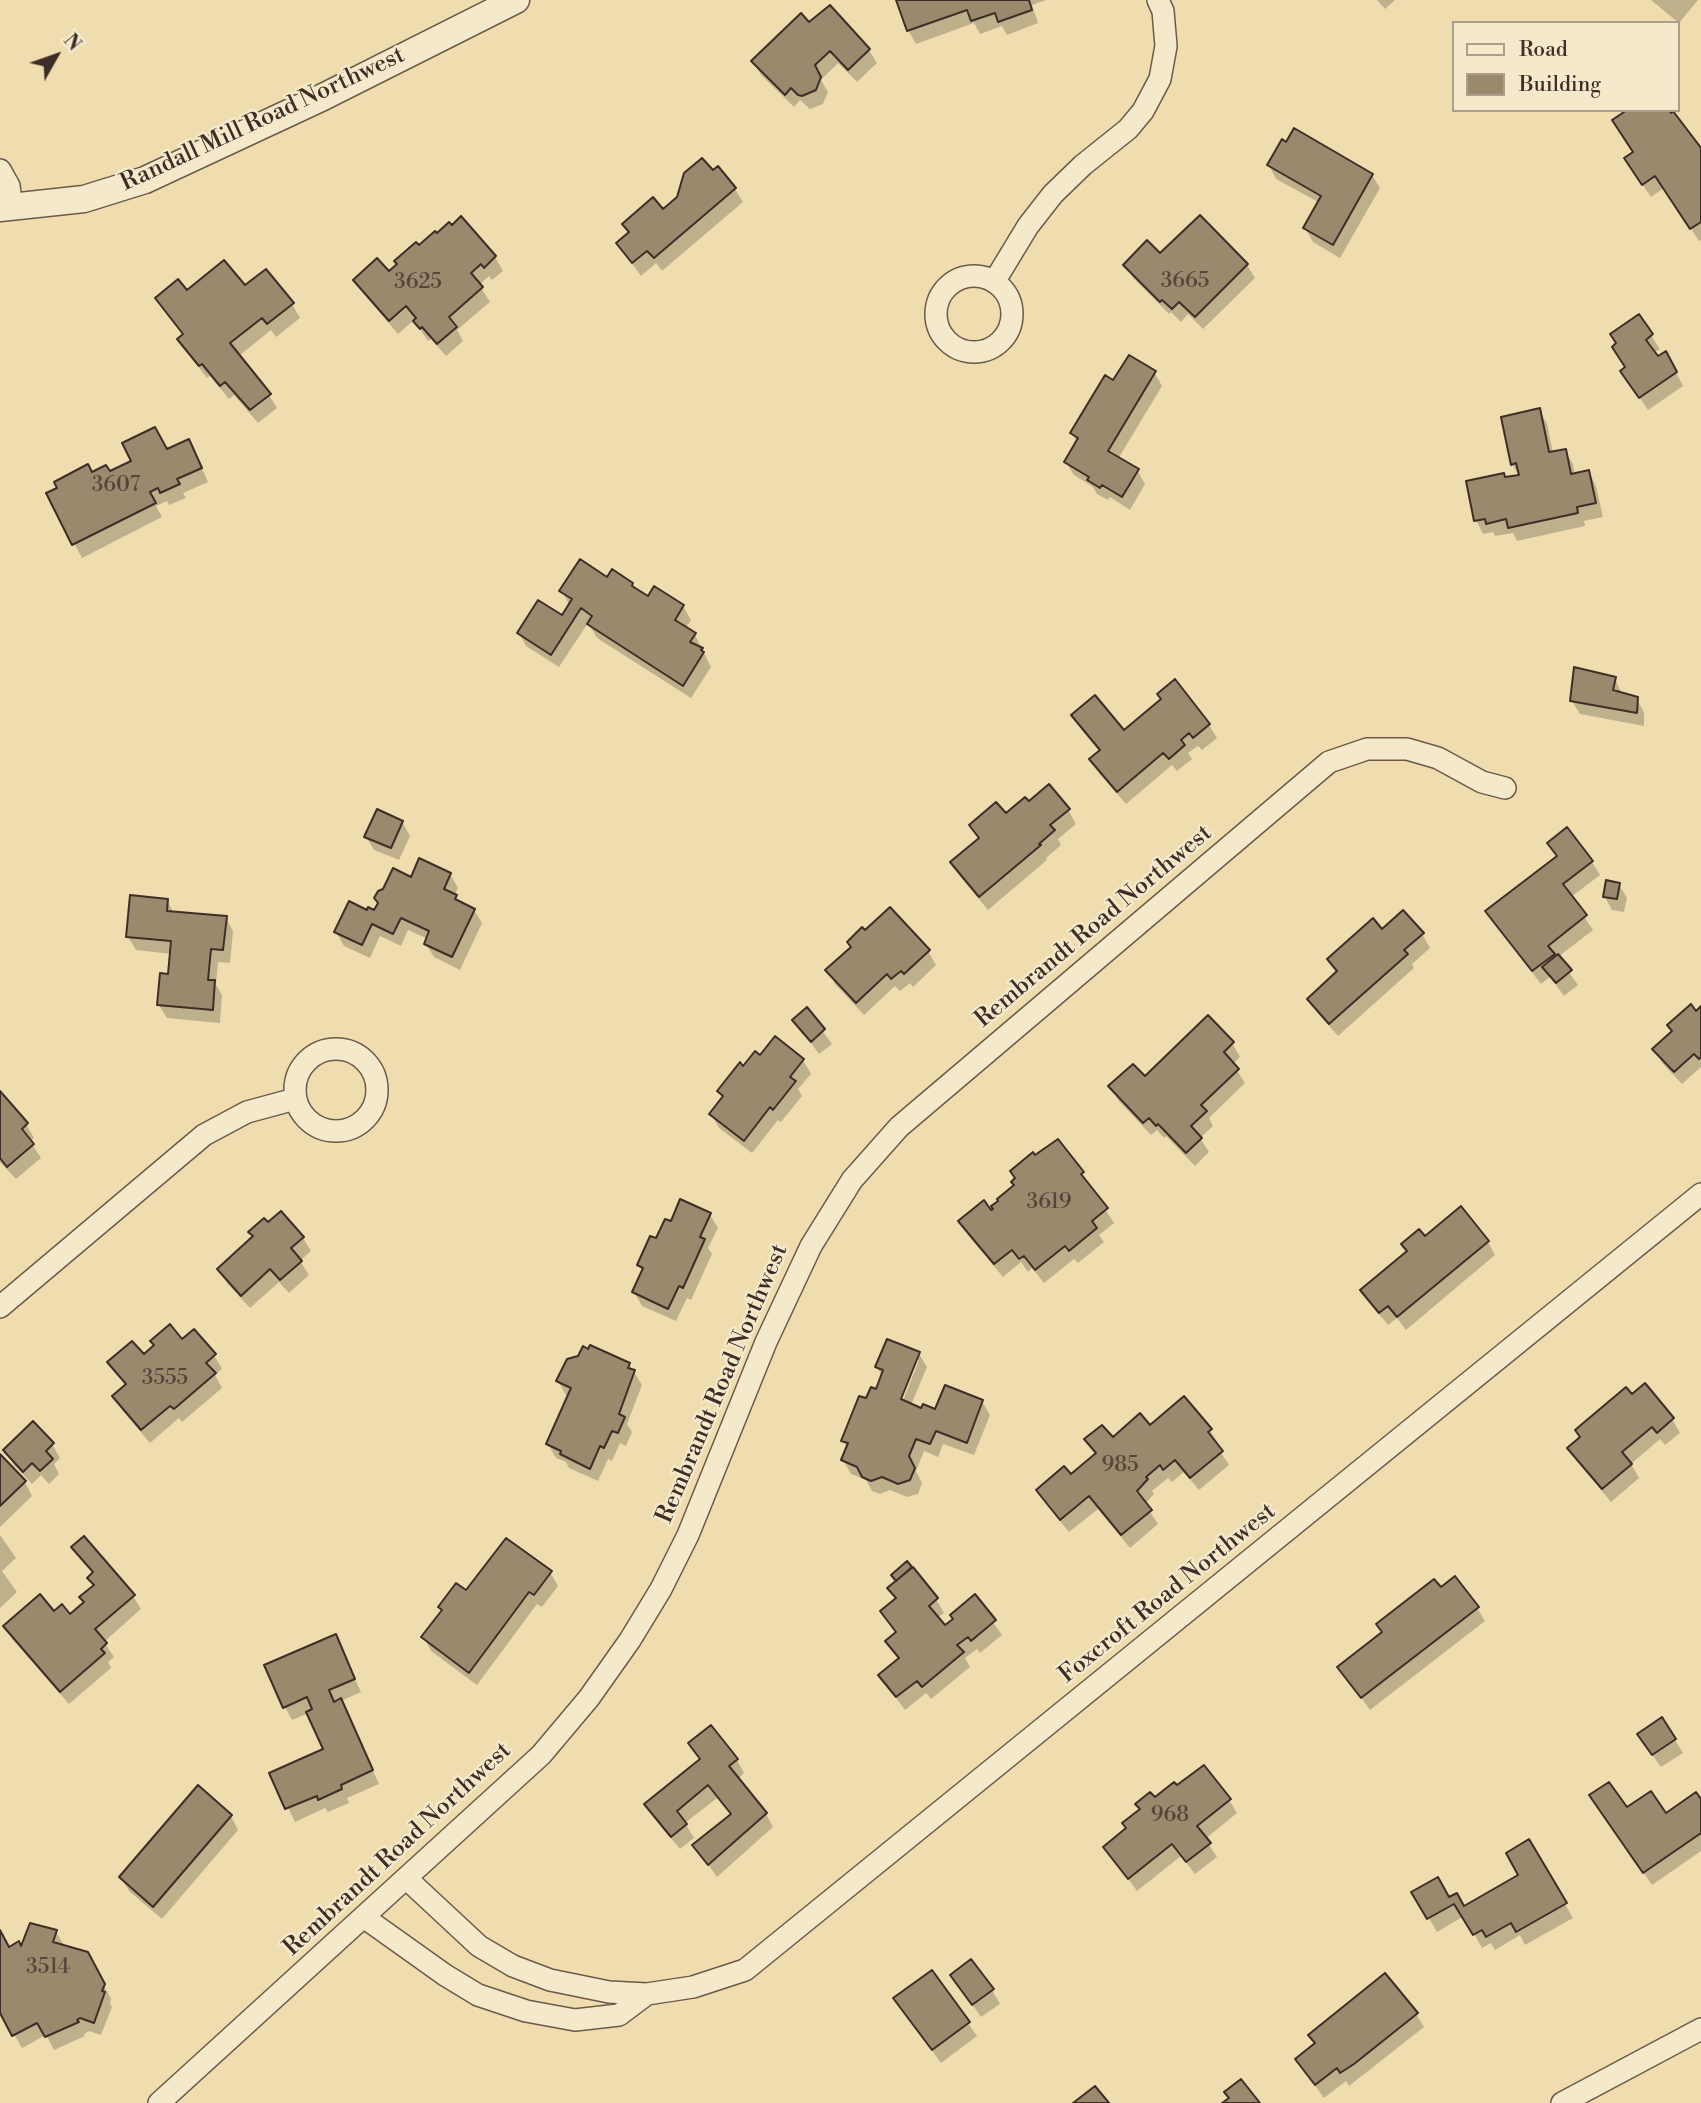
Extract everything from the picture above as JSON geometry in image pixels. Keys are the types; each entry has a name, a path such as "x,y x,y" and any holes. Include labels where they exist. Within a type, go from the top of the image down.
{"street":[{"name":"Randall Mill Road Northwest","path":"6,208 84,199 145,180 323,97 516,0"},
{"path":"994,282 1028,226 1053,194 1083,165 1128,129 1143,111 1160,79 1166,46 1163,11 1158,0"},
{"path":"0,170 9,186 6,208"},
{"name":"Rembrandt Road Northwest","path":"159,2103 541,1755 589,1698 631,1640 688,1535 766,1342 811,1246 852,1180 899,1127 1329,762 1367,749 1407,749 1438,758 1482,782 1505,788"},
{"path":"0,1307 204,1135 247,1112 295,1099"},
{"name":"Foxcroft Road Northwest","path":"407,1879 479,1946 513,1966 550,1980 609,1992 647,1994 693,1987 745,1969 1701,1194"},
{"name":"Foxcroft Road Northwest","path":"365,1918 478,1995 526,2011 575,2020 619,2015 647,1994"},
{"path":"1562,2103 1701,2029"}],"building":[{"path":"896,0 1029,0 1032,10 998,22 995,13 971,21 967,10 907,31"},
{"path":"830,5 870,49 848,70 830,51 815,65 821,77 816,90 802,96 791,88 785,95 751,61 801,13 809,22"},
{"path":"1624,112 1674,112 1701,148 1701,222 1690,229 1655,176 1642,185 1624,158 1633,152 1612,120"},
{"path":"1294,128 1373,174 1333,245 1303,228 1321,196 1267,165 1282,139 1286,142"},
{"path":"702,158 713,170 718,166 736,188 654,258 647,251 632,263 616,243 629,232 622,224 653,197 663,209 677,197 684,173"},
{"path":"1200,215 1248,264 1195,317 1179,302 1172,309 1162,300 1160,302 1123,265 1147,240 1160,253"},
{"path":"461,216 496,256 484,268 481,264 471,273 483,287 449,317 457,327 437,344 413,321 416,318 406,306 389,321 353,280 377,258 389,271 397,264 394,261 416,242 419,245 435,231 437,233 449,222 452,225"},
{"path":"224,260 245,285 266,269 294,303 267,324 262,318 230,343 271,394 250,410 225,382 220,386 202,364 199,366 177,339 183,334 155,298 178,279 187,290"},
{"path":"1639,314 1653,334 1646,340 1658,356 1666,351 1677,372 1639,398 1620,371 1625,367 1612,347 1616,343 1610,334"},
{"path":"1129,355 1156,371 1108,451 1139,469 1122,497 1102,485 1100,488 1087,480 1089,477 1064,462 1078,438 1070,433 1105,375 1113,380"},
{"path":"1540,408 1549,452 1566,449 1571,474 1589,470 1596,503 1577,507 1578,513 1508,528 1506,519 1486,524 1485,519 1474,521 1466,481 1504,473 1505,477 1519,475 1516,463 1511,465 1501,417"},
{"path":"155,427 167,449 189,439 202,468 177,479 180,484 160,493 158,488 150,492 156,503 72,545 46,493 57,488 54,482 88,464 92,472 106,465 110,471 131,461 122,443"},
{"path":"580,559 607,577 612,569 648,596 654,586 684,605 675,620 696,633 690,642 703,648 701,650 704,652 683,686 587,624 592,616 581,608 551,655 517,633 538,600 562,615 572,599 559,591"},
{"path":"1574,667 1616,677 1613,690 1638,697 1637,713 1570,701"},
{"path":"1175,679 1210,724 1193,738 1189,733 1181,740 1185,745 1169,759 1163,753 1117,792 1089,759 1100,750 1071,715 1095,695 1124,730 1161,699 1157,694"},
{"path":"1049,784 1070,809 1050,825 1055,830 1039,844 1041,845 979,897 950,862 979,838 969,825 996,802 1006,813 1025,797 1029,801"},
{"path":"377,809 403,821 391,848 364,837"},
{"path":"1567,827 1593,861 1563,884 1587,915 1548,946 1555,954 1532,971 1485,911 1557,856 1547,843"},
{"path":"419,858 451,873 444,889 457,895 455,899 475,909 452,957 424,944 429,931 401,918 393,934 372,924 362,945 334,932 349,901 367,910 368,907 374,910 378,903 374,898 378,891 383,889 393,868 411,877"},
{"path":"1606,880 1620,883 1617,899 1603,897"},
{"path":"130,895 168,899 167,911 227,916 223,950 211,949 208,980 215,980 213,1010 157,1005 160,973 168,974 171,941 126,937"},
{"path":"890,907 930,950 904,974 901,971 891,979 887,974 856,1003 825,970 851,947 847,942 862,927 865,930"},
{"path":"1403,910 1424,933 1404,950 1408,954 1329,1024 1307,999 1337,971 1327,959 1373,918 1382,929"},
{"path":"1558,954 1572,970 1556,983 1542,967"},
{"path":"1691,1004 1696,1011 1701,1006 1701,1057 1699,1059 1694,1054 1674,1072 1652,1049 1672,1031 1667,1025"},
{"path":"807,1007 825,1029 811,1042 792,1020"},
{"path":"1208,1015 1234,1042 1224,1052 1239,1069 1201,1105 1207,1111 1191,1126 1202,1138 1186,1153 1158,1124 1156,1126 1149,1118 1143,1123 1108,1086 1133,1064 1145,1076"},
{"path":"775,1036 804,1059 790,1077 796,1081 773,1110 770,1107 744,1141 709,1114 723,1096 717,1091 740,1062 743,1066 755,1051 760,1055"},
{"path":"0,1091 28,1123 22,1129 34,1144 7,1167 0,1158"},
{"path":"1058,1139 1108,1208 1092,1221 1097,1228 1069,1251 1065,1246 1035,1270 1024,1256 1019,1259 1012,1250 994,1264 958,1221 984,1200 991,1210 993,1209 991,1206 997,1199 1014,1185 1011,1182 1015,1178 1010,1171 1033,1152 1035,1155"},
{"path":"680,1199 711,1213 700,1237 705,1239 683,1288 679,1286 668,1309 632,1292 643,1268 637,1265 650,1236 656,1238 665,1219 671,1221"},
{"path":"1461,1206 1489,1241 1397,1317 1388,1306 1379,1313 1360,1290 1407,1251 1401,1244 1419,1229 1425,1236"},
{"path":"281,1211 304,1237 291,1248 302,1261 280,1280 270,1269 241,1296 217,1269 253,1236 248,1232 264,1218 268,1222"},
{"path":"170,1324 182,1339 194,1329 216,1354 206,1363 216,1373 174,1409 170,1406 141,1430 112,1396 126,1384 107,1362 132,1341 144,1354 154,1345 150,1341"},
{"path":"887,1339 920,1352 901,1399 921,1408 923,1404 935,1409 945,1385 983,1400 967,1443 936,1431 930,1444 916,1439 909,1456 915,1468 910,1480 898,1484 882,1477 871,1481 862,1477 857,1467 841,1460 848,1443 841,1441 859,1396 866,1398 871,1387 876,1389 883,1370 875,1367"},
{"path":"590,1345 630,1363 628,1368 635,1370 619,1414 625,1417 618,1433 612,1431 604,1448 600,1446 590,1469 546,1444 571,1388 556,1381 567,1359 578,1356 583,1346 588,1349"},
{"path":"1645,1383 1674,1418 1657,1433 1652,1427 1622,1452 1632,1464 1602,1489 1567,1448 1580,1437 1575,1430 1626,1387 1632,1394"},
{"path":"1184,1396 1212,1429 1208,1432 1223,1451 1190,1478 1175,1460 1163,1470 1160,1465 1146,1477 1148,1479 1137,1491 1152,1510 1121,1535 1089,1496 1060,1520 1036,1490 1064,1466 1071,1474 1096,1453 1084,1439 1102,1425 1113,1437 1140,1413 1150,1425"},
{"path":"33,1421 54,1443 46,1451 53,1459 40,1471 32,1463 23,1472 3,1450"},
{"path":"0,1454 26,1481 0,1506"},
{"path":"84,1536 135,1595 95,1629 107,1643 101,1649 105,1653 60,1692 3,1626 40,1594 54,1611 62,1604 70,1614 84,1602 79,1597 94,1585 87,1578 93,1572 71,1547"},
{"path":"506,1538 552,1571 534,1595 529,1592 469,1673 421,1637 442,1610 438,1607 456,1583 466,1590"},
{"path":"907,1561 912,1567 896,1581 891,1575"},
{"path":"913,1567 938,1598 929,1606 945,1625 953,1619 950,1615 975,1594 996,1620 971,1641 968,1637 957,1645 964,1652 922,1687 917,1681 896,1697 878,1675 899,1658 885,1641 896,1632 880,1611 896,1598 887,1588"},
{"path":"1455,1576 1479,1607 1361,1698 1337,1667 1382,1632 1376,1624 1434,1579 1441,1587"},
{"path":"336,1634 355,1679 329,1690 334,1702 341,1698 373,1770 341,1785 342,1789 318,1800 317,1796 285,1809 269,1773 323,1749 306,1712 312,1709 307,1697 283,1708 264,1665"},
{"path":"1662,1717 1676,1739 1652,1755 1637,1734"},
{"path":"711,1725 738,1759 729,1766 767,1813 708,1865 692,1845 731,1814 708,1785 677,1811 687,1824 671,1837 644,1804 700,1759 688,1743"},
{"path":"1204,1765 1231,1799 1197,1826 1211,1843 1186,1862 1172,1844 1128,1879 1103,1847 1126,1828 1122,1823 1140,1809 1135,1804 1150,1792 1155,1797 1174,1782 1177,1785"},
{"path":"1609,1782 1627,1807 1651,1791 1666,1813 1696,1792 1701,1799 1701,1833 1643,1873 1589,1795"},
{"path":"198,1785 232,1815 153,1907 119,1877"},
{"path":"1529,1839 1567,1903 1516,1932 1511,1923 1486,1937 1482,1930 1473,1935 1454,1904 1427,1919 1411,1892 1438,1877 1449,1897 1457,1893 1464,1906 1518,1875 1506,1853"},
{"path":"30,1923 57,1930 53,1942 88,1952 105,1984 102,1991 105,1992 94,2023 80,2018 77,2020 79,2022 45,2037 37,2023 12,2036 0,2013 0,1930 9,1947 19,1941 21,1946"},
{"path":"971,1959 994,1989 972,2005 950,1975"},
{"path":"932,1970 970,2022 932,2050 893,1998"},
{"path":"1385,1973 1418,2013 1354,2064 1340,2073 1337,2068 1315,2085 1295,2059 1315,2043 1308,2035"},
{"path":"1241,2079 1260,2103 1222,2103 1229,2098 1224,2092"},
{"path":"1095,2086 1109,2103 1073,2103"}]}
